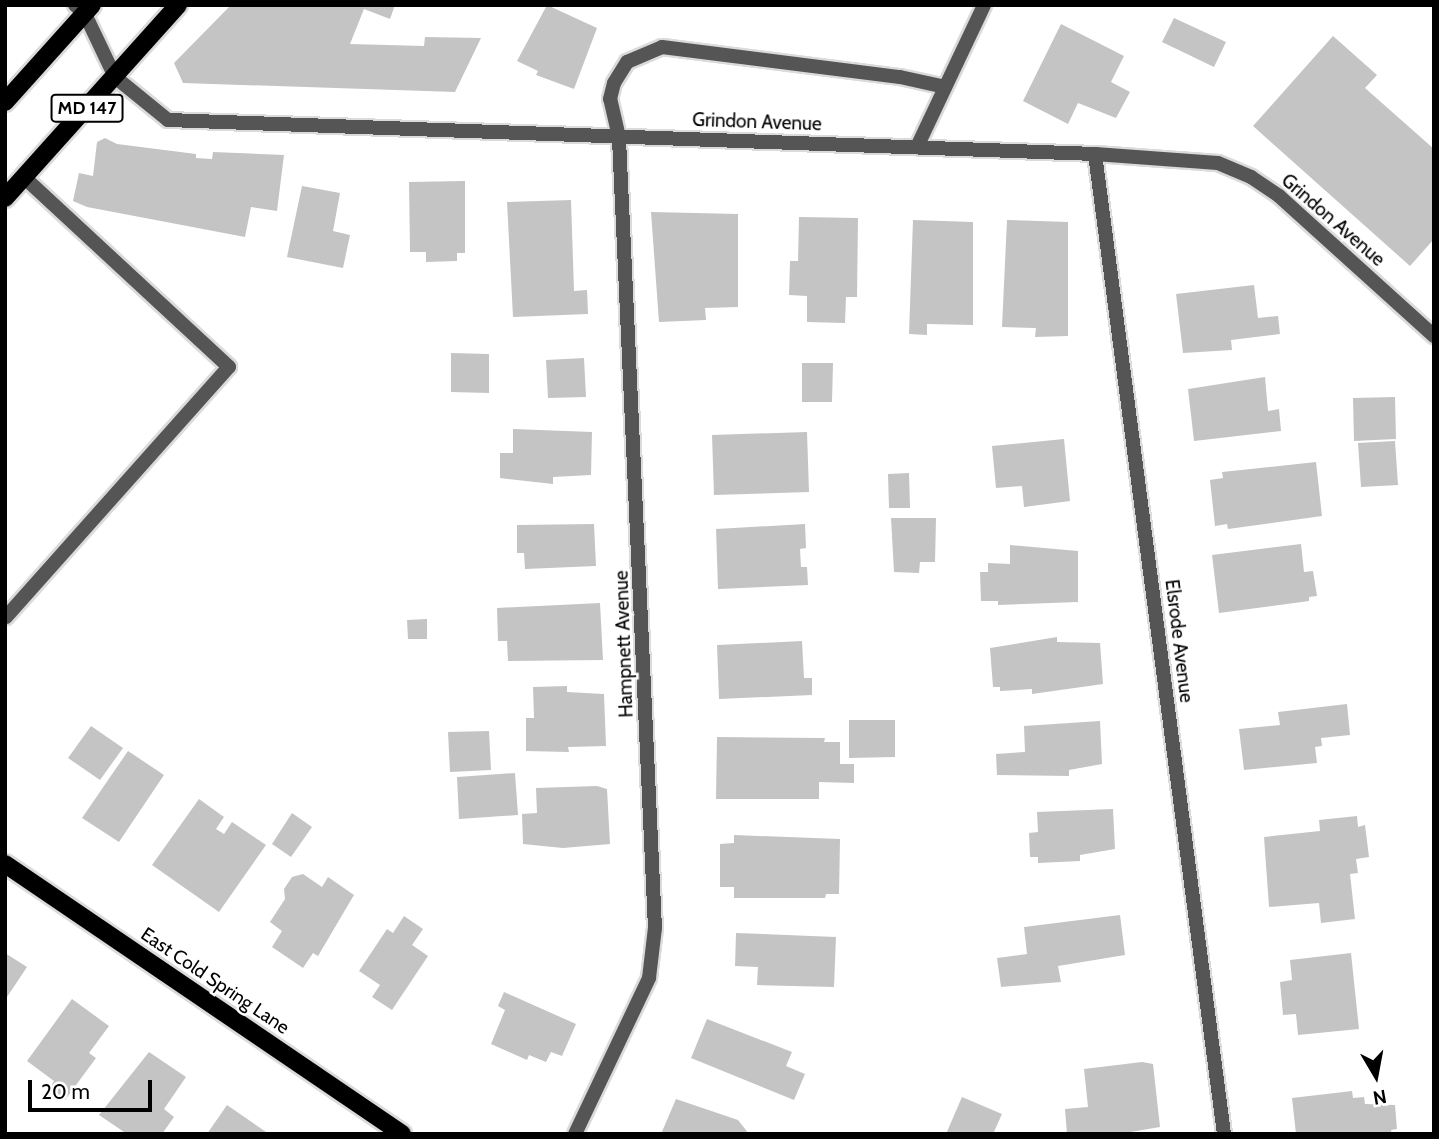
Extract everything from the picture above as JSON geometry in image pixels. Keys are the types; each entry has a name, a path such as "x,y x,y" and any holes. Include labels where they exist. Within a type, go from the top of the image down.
{"main road":[{"name":"MD 147","path":"5,198 178,5"},
{"name":"MD 147","path":"5,102 84,8"},
{"name":"East Cold Spring Lane","path":"5,864 402,1134"}],"street":[{"path":"917,147 984,5"},
{"name":"Grindon Avenue","path":"84,8 115,77 167,120 1095,153 1218,163 1251,177 1279,196 1431,329"},
{"name":"Hampnett Avenue","path":"575,1134 649,978 654,941 619,136 610,99 614,83 627,62 662,47 900,77 945,88"},
{"name":"Elsrode Avenue","path":"1095,153 1224,1134"},
{"path":"5,617 229,367 24,177"}],"building":[{"path":"231,5 395,5 390,19 364,9 350,44 424,46 425,37 481,38 455,92 183,83 174,63"},
{"path":"547,5 597,28 574,89 536,75 538,71 517,61"},
{"path":"1174,18 1226,42 1214,67 1162,42"},
{"path":"1061,24 1124,56 1111,82 1130,92 1116,118 1078,103 1068,124 1023,101"},
{"path":"1333,36 1377,75 1365,88 1434,149 1434,239 1410,266 1253,126"},
{"path":"105,138 117,144 196,154 196,158 212,159 213,152 284,155 277,211 251,207 245,237 87,207 73,201 79,173 93,176 97,142"},
{"path":"465,181 465,253 457,253 457,261 426,262 426,252 410,252 409,182"},
{"path":"302,186 340,193 333,231 350,235 343,268 287,257"},
{"path":"571,200 574,291 587,290 588,314 513,317 507,202"},
{"path":"651,212 738,214 738,307 705,308 706,320 659,322"},
{"path":"799,217 858,218 857,297 846,297 845,323 807,322 807,296 789,295 790,261 798,261"},
{"path":"913,220 973,222 973,325 927,324 927,335 909,334"},
{"path":"1007,220 1068,222 1068,336 1035,337 1036,328 1002,327"},
{"path":"1254,285 1258,318 1278,316 1280,334 1231,340 1232,350 1183,353 1176,294"},
{"path":"451,353 489,354 489,393 451,392"},
{"path":"584,358 586,397 548,398 546,360"},
{"path":"802,363 833,363 832,402 802,402"},
{"path":"1265,377 1268,411 1279,409 1281,431 1194,441 1188,389"},
{"path":"1395,397 1396,439 1354,441 1353,398"},
{"path":"513,429 592,432 591,475 553,477 553,484 500,478 500,453 513,453"},
{"path":"807,432 809,492 714,495 712,435"},
{"path":"1064,439 1070,501 1024,507 1022,486 996,488 992,446"},
{"path":"1395,441 1398,485 1361,487 1358,443"},
{"path":"1316,462 1322,516 1228,529 1227,524 1215,526 1210,480 1223,478 1222,472"},
{"path":"909,473 910,508 889,508 888,474"},
{"path":"891,518 936,518 935,562 920,562 919,573 894,572"},
{"path":"594,524 596,566 525,569 524,553 517,553 517,525"},
{"path":"805,524 806,548 800,549 801,567 807,567 808,585 718,589 716,529"},
{"path":"1301,544 1304,572 1313,571 1317,596 1309,597 1309,601 1219,613 1212,555"},
{"path":"1010,545 1078,551 1078,602 998,605 998,601 981,601 980,572 988,572 988,563 1010,564"},
{"path":"600,603 603,660 508,661 507,641 498,641 497,608"},
{"path":"427,619 427,639 408,639 407,620"},
{"path":"1057,637 1057,642 1100,643 1103,684 1032,694 1032,689 1000,691 1000,687 993,687 990,648"},
{"path":"802,641 804,678 812,678 812,695 719,699 717,645"},
{"path":"567,686 567,692 604,694 606,746 568,747 569,752 526,751 526,718 534,718 533,687"},
{"path":"1347,704 1350,735 1321,738 1322,746 1315,747 1317,763 1244,770 1239,729 1280,725 1278,712"},
{"path":"849,720 895,720 895,757 849,758"},
{"path":"1100,721 1102,764 1069,770 1069,776 997,775 996,754 1025,752 1024,726"},
{"path":"91,726 123,748 100,780 68,758"},
{"path":"489,731 491,770 450,772 448,732"},
{"path":"717,737 825,738 824,742 840,742 840,764 854,764 854,783 819,782 819,799 716,799"},
{"path":"128,751 164,775 119,842 82,818"},
{"path":"515,773 518,815 459,819 457,777"},
{"path":"597,786 607,789 610,844 563,848 523,844 522,814 537,813 536,788"},
{"path":"199,799 224,817 216,829 224,834 232,822 266,845 219,912 152,865"},
{"path":"1113,809 1115,849 1080,855 1080,861 1038,863 1038,857 1030,857 1029,833 1038,832 1037,812"},
{"path":"292,813 312,827 291,857 272,844"},
{"path":"1357,816 1358,827 1365,825 1369,857 1356,859 1358,873 1350,874 1355,919 1321,923 1319,903 1269,907 1264,837 1320,831 1319,820"},
{"path":"734,835 840,839 839,894 826,894 825,898 734,898 734,887 720,887 720,844 734,843"},
{"path":"303,874 322,887 328,877 354,895 318,956 313,953 303,968 272,947 282,931 270,922 285,899 284,889 292,877"},
{"path":"1120,915 1125,955 1058,966 1061,982 1001,987 997,958 1027,954 1024,927"},
{"path":"404,916 423,929 412,945 428,956 392,1010 372,997 380,985 359,971 387,929 393,933"},
{"path":"736,933 836,937 834,987 757,985 758,967 735,966"},
{"path":"5,953 27,967 5,1000"},
{"path":"1351,953 1359,1029 1298,1035 1296,1014 1283,1015 1280,982 1292,980 1290,960"},
{"path":"504,992 576,1024 562,1056 551,1052 546,1062 529,1055 527,1060 491,1044 505,1010 498,1006"},
{"path":"72,999 109,1026 89,1053 96,1058 65,1100 49,1089 54,1081 27,1061"},
{"path":"707,1019 792,1052 786,1066 805,1074 794,1100 691,1058"},
{"path":"149,1052 186,1077 164,1109 174,1117 162,1134 127,1134 99,1115"},
{"path":"1142,1062 1153,1064 1160,1127 1119,1134 1067,1134 1065,1109 1088,1107 1084,1069"},
{"path":"1352,1091 1353,1098 1364,1097 1365,1104 1395,1105 1397,1129 1391,1130 1392,1134 1296,1134 1292,1098"},
{"path":"962,1097 1002,1114 993,1134 946,1134"},
{"path":"676,1099 738,1120 749,1134 661,1134"},
{"path":"227,1105 269,1134 207,1134"}]}
